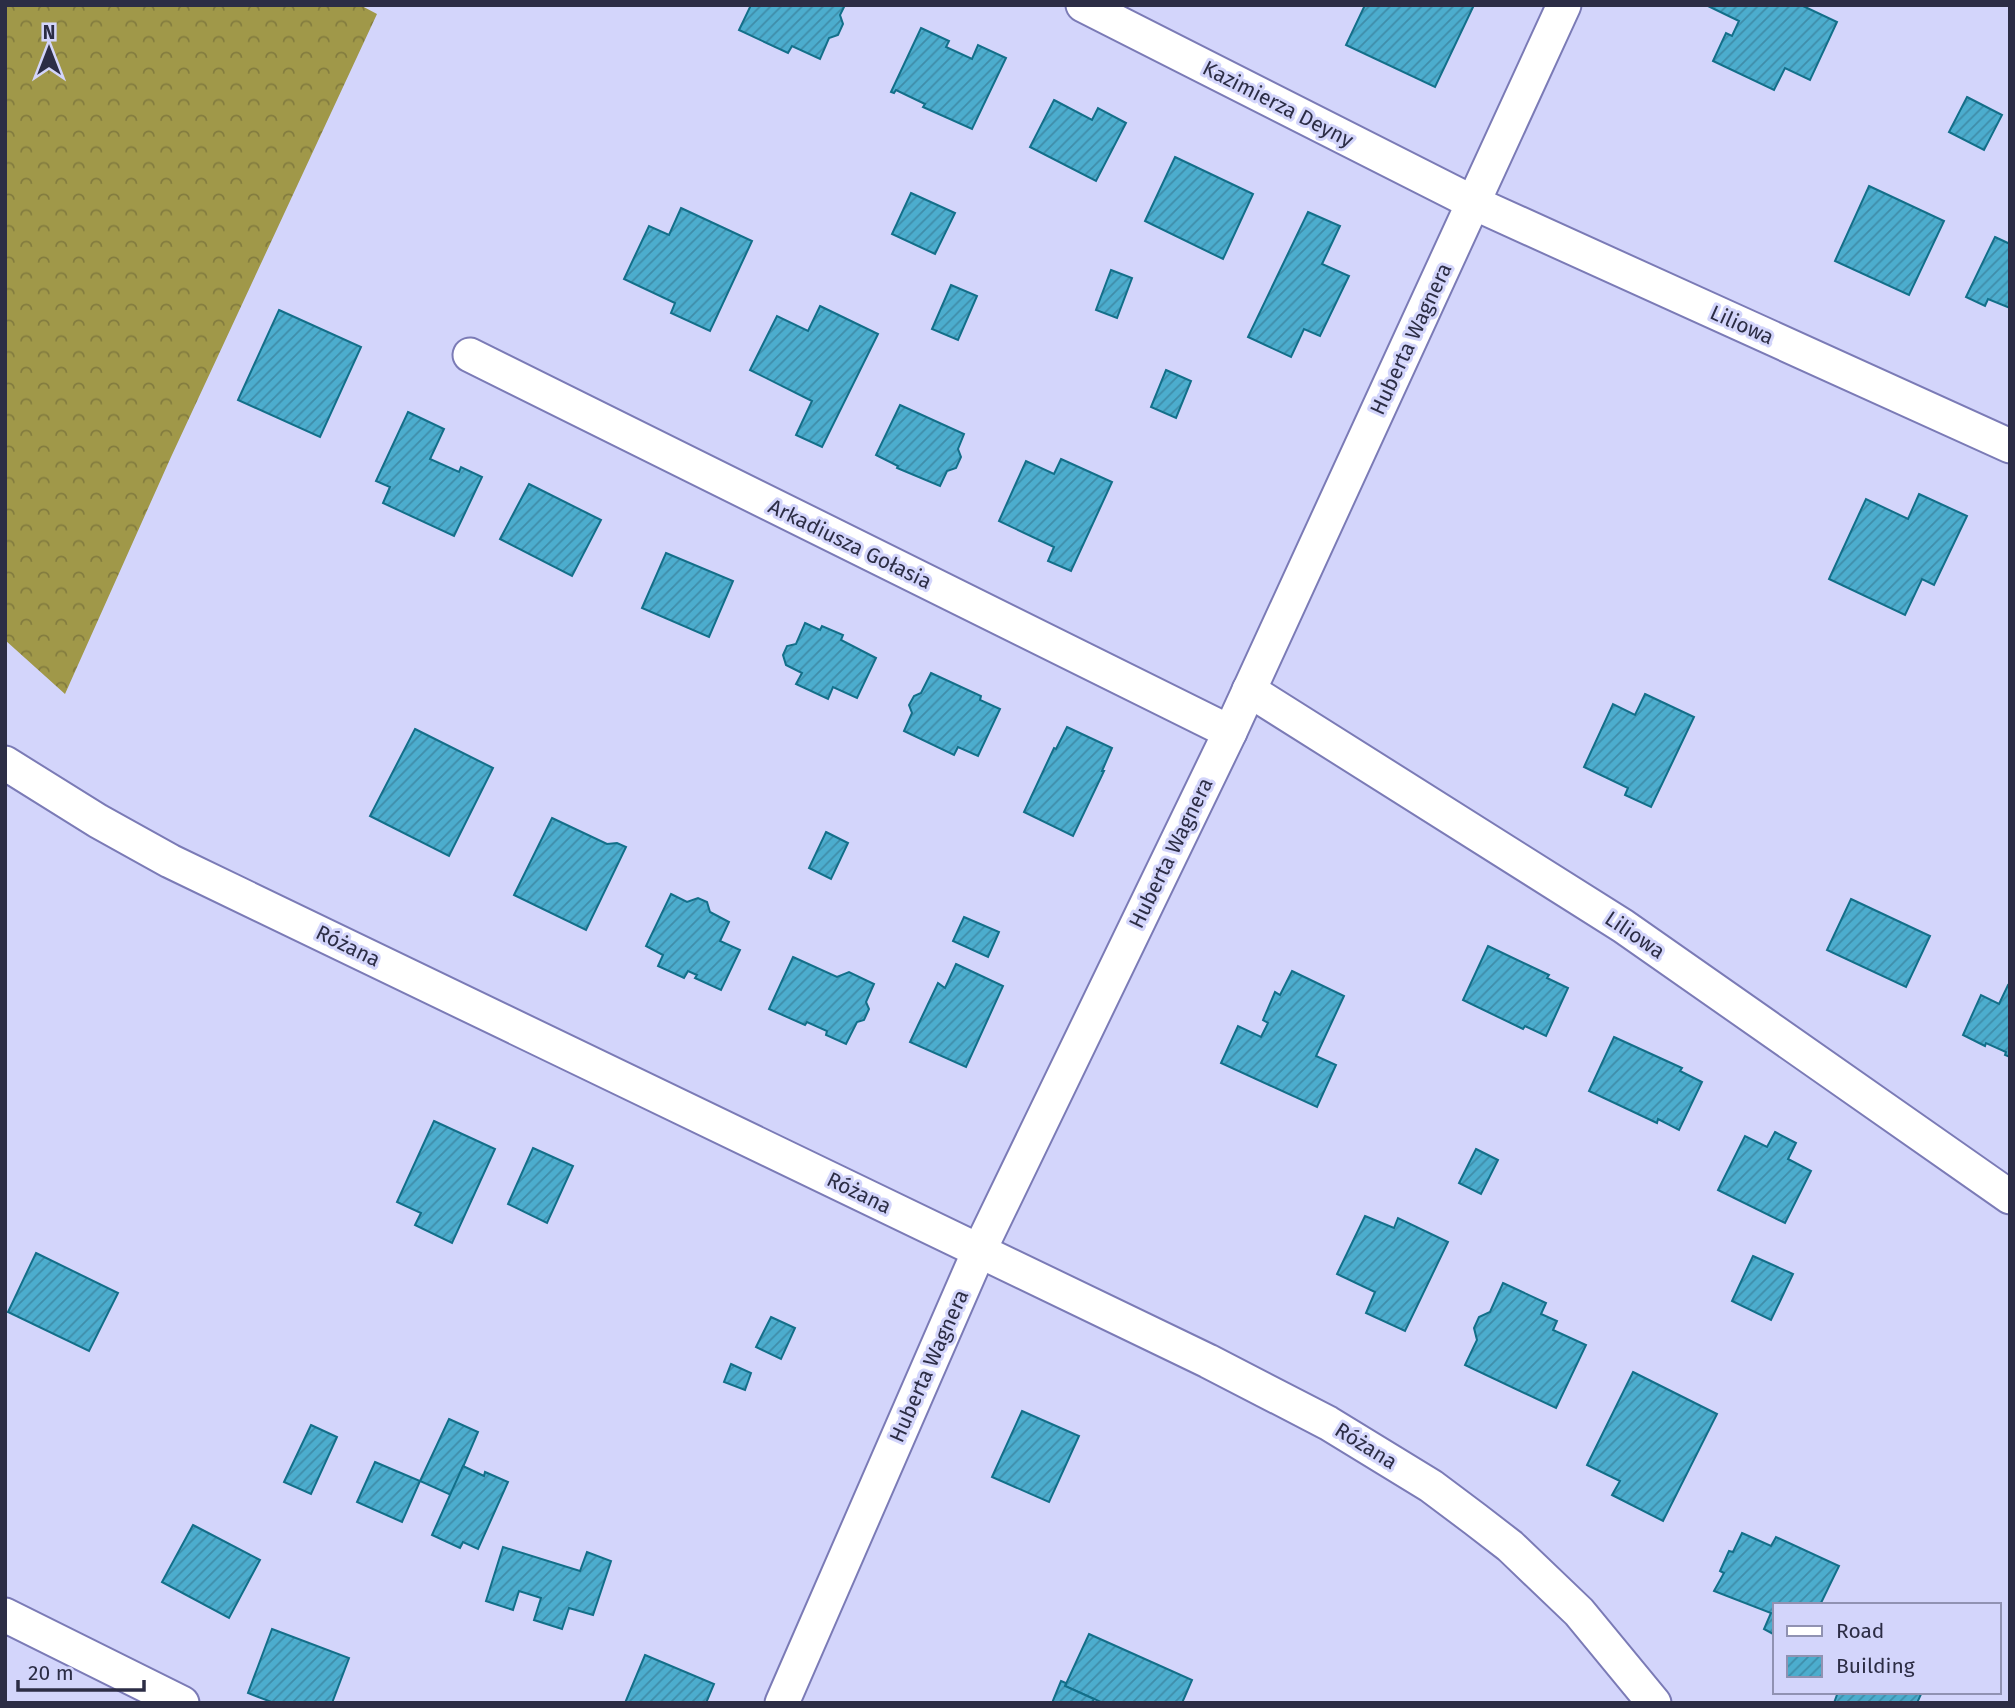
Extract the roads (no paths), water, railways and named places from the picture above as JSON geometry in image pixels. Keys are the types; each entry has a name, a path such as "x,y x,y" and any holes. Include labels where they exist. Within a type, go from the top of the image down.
{"street":[{"name":"Kazimierza Deyny","path":"1083,5 1474,203"},
{"name":"Huberta Wagnera","path":"782,1703 979,1251 1250,690 1564,5"},
{"name":"Liliowa","path":"1474,203 2010,446"},
{"name":"Arkadiusza Gołasia","path":"470,355 1230,732"},
{"name":"Liliowa","path":"1250,690 1623,926 2010,1197"},
{"name":"Różana","path":"5,763 98,821 170,860 1208,1361 1316,1416 1431,1486 1510,1546 1578,1612 1654,1703"},
{"path":"5,1615 182,1703"}]}
